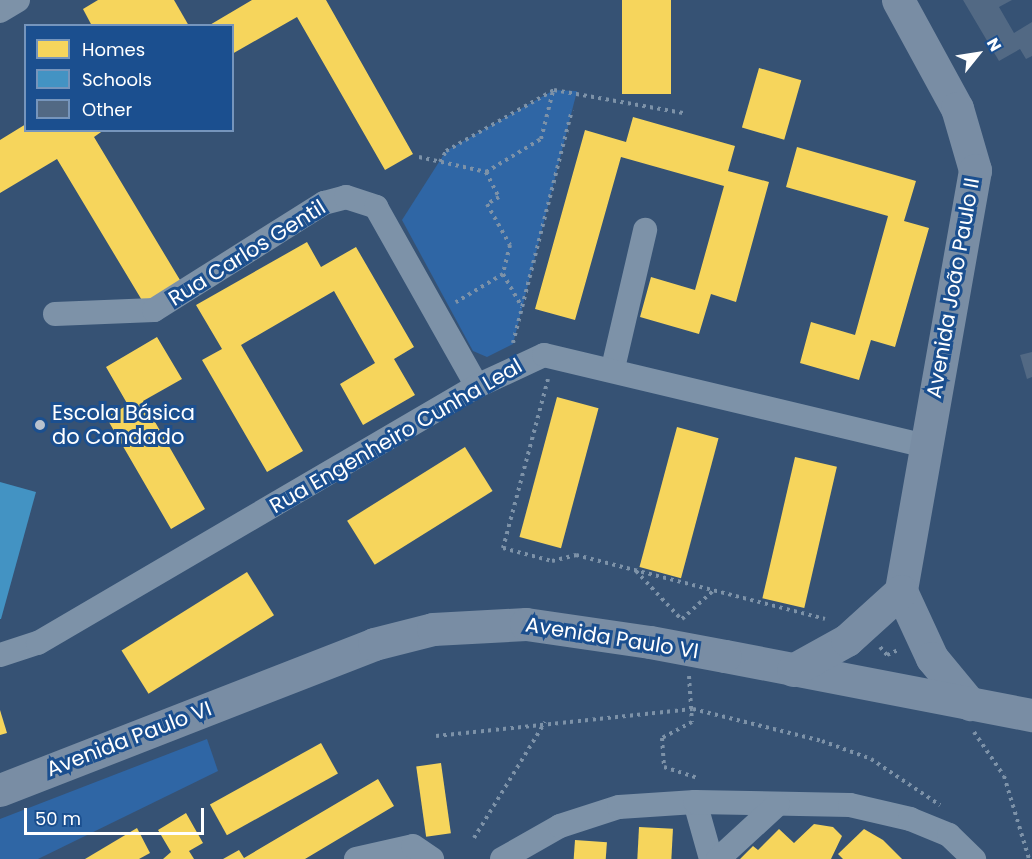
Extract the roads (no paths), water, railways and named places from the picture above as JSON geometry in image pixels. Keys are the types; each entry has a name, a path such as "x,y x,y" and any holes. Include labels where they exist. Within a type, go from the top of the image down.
{"main road":[{"name":"Avenida João Paulo II","path":"898,0 957,108 975,170 901,591"},
{"path":"793,670 862,627 901,591 922,639 966,716"},
{"name":"Avenida Paulo VI","path":"0,789 364,648 433,629 526,624 650,642 793,670 966,716 1032,715"}],"street":[{"path":"0,10 18,0"},
{"name":"Rua Carlos Gentil","path":"55,314 154,310 324,203 346,197 376,207 477,386"},
{"path":"613,369 645,230"},
{"name":"Rua Engenheiro Cunha Leal","path":"0,655 38,643 477,386 521,363 554,355 926,446"},
{"path":"697,795 711,859"},
{"path":"502,859 560,826 619,807 697,795 778,804 850,805 910,819 949,835 974,859"},
{"path":"718,859 778,804"},
{"path":"356,859 412,846 432,859"}],"place":[{"name":"Escola Básica do Condado","path":"40,425"}]}
